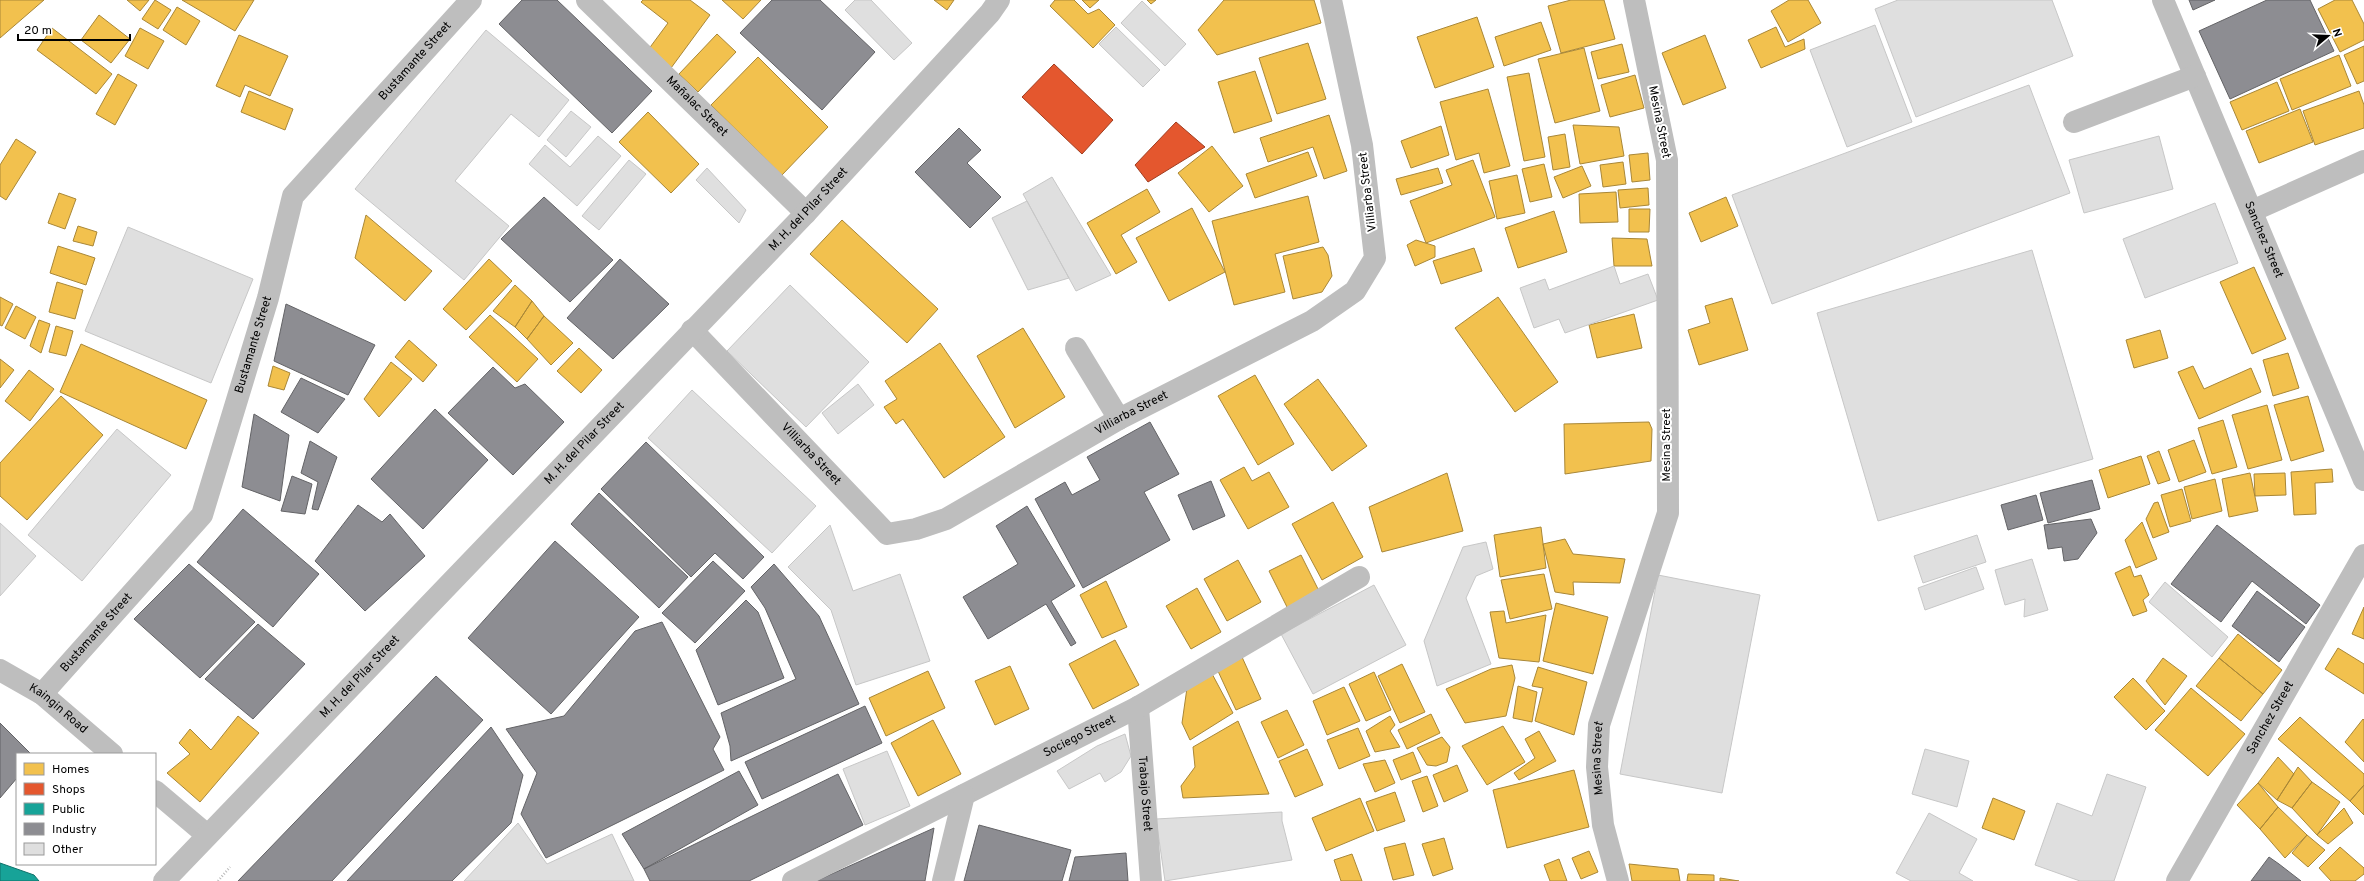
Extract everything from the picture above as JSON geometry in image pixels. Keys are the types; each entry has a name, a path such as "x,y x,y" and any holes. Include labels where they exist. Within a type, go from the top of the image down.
{"street":[{"name":"Bustamante Street","path":"42,694 202,515 268,298 294,196 471,0"},
{"name":"Mañalac Street","path":"587,0 806,213"},
{"name":"M. H. del Pilar Street","path":"164,881 806,213 990,13 999,0"},
{"name":"Villiarba Street","path":"692,330 887,534 916,530 946,519 1119,419 1312,322 1355,291 1375,258 1362,145 1331,0"},
{"name":"Mesina Street","path":"1618,881 1603,818 1596,767 1599,726 1668,513 1667,160 1634,0"},
{"name":"Sanchez Street","path":"2163,0 2364,480"},
{"path":"2074,122 2195,76"},
{"path":"2252,211 2364,161"},
{"path":"1076,348 1119,419"},
{"name":"Sanchez Street","path":"2177,881 2364,555"},
{"name":"Sociego Street","path":"793,881 1138,707 1359,578"},
{"name":"Kaingin Road","path":"0,670 42,694 111,753"},
{"name":"Trabajo Street","path":"1138,707 1151,881"},
{"path":"156,792 207,835"},
{"path":"943,881 964,795"}],"path":[{"path":"218,881 230,867"}],"building: Homes":[{"path":"0,0 44,0 0,38"},
{"path":"127,0 149,0 140,11"},
{"path":"155,0 171,10 158,29 142,19"},
{"path":"182,0 254,0 235,31"},
{"path":"643,0 690,0 710,15 671,68 648,50 668,23 641,2"},
{"path":"722,0 761,0 743,19"},
{"path":"934,0 954,0 947,10"},
{"path":"1055,0 1074,0 1088,14 1099,9 1115,25 1093,48 1050,6"},
{"path":"1082,0 1099,0 1090,8"},
{"path":"1147,0 1156,0 1151,4"},
{"path":"1224,0 1314,0 1321,23 1217,55 1198,30"},
{"path":"1571,0 1604,0 1615,39 1561,53 1548,6"},
{"path":"1789,0 1808,0 1821,23 1788,42 1771,11"},
{"path":"2335,0 2352,0 2364,24 2364,40 2340,52 2318,9"},
{"path":"177,7 200,21 186,45 163,30"},
{"path":"99,15 130,39 111,63 81,40"},
{"path":"1477,17 1494,67 1435,88 1417,37"},
{"path":"1541,22 1551,50 1504,66 1495,37"},
{"path":"1776,27 1785,47 1804,39 1805,49 1761,68 1748,40"},
{"path":"52,28 112,74 96,94 37,50"},
{"path":"140,28 164,41 148,69 125,56"},
{"path":"717,34 736,52 698,92 679,74"},
{"path":"239,35 288,56 270,96 245,85 240,97 216,86"},
{"path":"1705,35 1726,88 1683,105 1662,53"},
{"path":"1308,43 1326,99 1277,114 1259,58"},
{"path":"1622,44 1629,72 1598,79 1591,52"},
{"path":"2364,46 2364,81 2357,84 2344,55"},
{"path":"1584,48 1600,111 1555,123 1538,59"},
{"path":"2339,55 2351,86 2292,110 2280,79"},
{"path":"758,57 828,127 782,175 711,105"},
{"path":"1255,71 1272,121 1234,133 1218,82"},
{"path":"1529,73 1545,157 1524,161 1507,77"},
{"path":"118,74 137,85 115,125 96,114"},
{"path":"1635,75 1644,108 1610,117 1601,85"},
{"path":"2277,82 2289,111 2242,130 2230,102"},
{"path":"1488,89 1510,166 1484,173 1479,153 1456,160 1440,102"},
{"path":"249,91 293,109 285,130 241,112"},
{"path":"2359,91 2364,105 2364,128 2315,145 2303,111"},
{"path":"2300,109 2313,142 2259,163 2246,131"},
{"path":"648,112 699,164 671,193 619,142"},
{"path":"1329,115 1347,171 1324,179 1313,147 1268,162 1260,138"},
{"path":"1573,125 1619,127 1624,156 1580,164"},
{"path":"1441,126 1449,155 1411,168 1401,141"},
{"path":"1565,134 1570,167 1553,170 1548,137"},
{"path":"16,139 36,152 6,200 0,196 0,165"},
{"path":"1212,146 1243,186 1209,212 1178,173"},
{"path":"1308,152 1317,176 1255,198 1246,174"},
{"path":"1648,153 1650,180 1632,182 1629,155"},
{"path":"1473,160 1495,217 1426,243 1410,201 1452,185 1446,170"},
{"path":"1623,162 1626,184 1603,187 1600,165"},
{"path":"1544,164 1552,197 1530,202 1522,169"},
{"path":"1582,166 1591,186 1563,198 1554,177"},
{"path":"1438,168 1443,183 1401,195 1396,179"},
{"path":"1517,175 1525,213 1497,219 1489,181"},
{"path":"1648,188 1649,205 1620,208 1618,190"},
{"path":"1147,189 1160,212 1121,235 1137,262 1116,274 1087,223"},
{"path":"1616,192 1618,222 1580,223 1579,194"},
{"path":"59,193 76,199 65,229 48,223"},
{"path":"1308,196 1319,242 1275,254 1285,292 1234,305 1212,221"},
{"path":"1726,197 1738,226 1701,242 1689,213"},
{"path":"1192,208 1225,272 1169,301 1136,238"},
{"path":"1629,209 1650,209 1649,232 1629,232"},
{"path":"1554,211 1567,252 1518,268 1505,228"},
{"path":"366,215 432,271 405,301 355,258"},
{"path":"842,220 938,309 907,343 810,254"},
{"path":"78,226 97,232 93,246 73,241"},
{"path":"1612,238 1647,239 1652,266 1614,266"},
{"path":"1416,240 1435,246 1435,257 1415,266 1407,245"},
{"path":"58,246 95,258 86,285 50,273"},
{"path":"1323,247 1328,255 1332,276 1322,292 1293,299 1283,256"},
{"path":"1474,248 1482,271 1441,284 1433,261"},
{"path":"489,259 512,281 466,330 443,309"},
{"path":"2254,267 2286,339 2252,354 2220,282"},
{"path":"57,282 83,290 75,319 49,312"},
{"path":"515,285 532,301 515,327 493,311"},
{"path":"0,297 13,304 2,326 0,325"},
{"path":"1498,297 1558,382 1515,412 1455,328"},
{"path":"1732,298 1748,350 1699,365 1688,330 1710,323 1705,306"},
{"path":"532,301 544,316 527,339 515,327"},
{"path":"16,306 36,317 25,339 5,328"},
{"path":"1634,314 1642,348 1597,358 1589,325"},
{"path":"490,315 538,359 517,382 469,337"},
{"path":"544,316 573,343 551,365 527,339"},
{"path":"39,320 50,324 41,353 30,346"},
{"path":"56,326 73,331 66,356 49,352"},
{"path":"1023,328 1065,397 1015,428 977,356"},
{"path":"2160,330 2168,358 2134,368 2126,340"},
{"path":"409,340 437,365 423,382 395,357"},
{"path":"940,343 1005,437 944,478 903,419 896,424 884,407 897,399 885,381"},
{"path":"81,344 207,400 186,449 60,392"},
{"path":"579,348 602,370 581,393 557,371"},
{"path":"2288,353 2299,388 2273,396 2263,360"},
{"path":"0,359 14,370 0,388"},
{"path":"391,362 412,379 379,417 364,399"},
{"path":"273,366 290,373 284,390 268,386"},
{"path":"2193,366 2204,389 2251,368 2261,392 2199,419 2178,372"},
{"path":"29,370 54,389 30,421 5,401"},
{"path":"1255,375 1294,444 1258,465 1218,396"},
{"path":"1318,379 1367,446 1332,471 1284,404"},
{"path":"61,396 103,435 27,520 0,496 0,463"},
{"path":"2308,396 2324,451 2291,461 2274,405"},
{"path":"2267,405 2282,460 2248,469 2232,415"},
{"path":"2223,420 2237,467 2212,474 2198,428"},
{"path":"1649,422 1652,429 1651,461 1565,474 1564,424"},
{"path":"2194,440 2206,472 2179,482 2168,450"},
{"path":"2159,451 2170,480 2158,484 2147,456"},
{"path":"2141,456 2150,484 2108,498 2099,470"},
{"path":"1244,467 1252,481 1269,472 1289,507 1248,529 1220,480"},
{"path":"2332,469 2333,482 2315,483 2316,514 2294,515 2291,472"},
{"path":"1447,473 1463,531 1382,552 1369,507"},
{"path":"2250,473 2258,511 2229,517 2222,479"},
{"path":"2285,473 2286,495 2255,496 2254,474"},
{"path":"2215,479 2222,511 2192,519 2184,487"},
{"path":"2182,489 2191,521 2170,527 2161,495"},
{"path":"1333,502 1363,557 1322,580 1292,524"},
{"path":"2158,502 2169,532 2153,538 2146,519 2154,503"},
{"path":"2142,522 2157,559 2136,568 2125,540"},
{"path":"1541,527 1546,568 1500,577 1494,535"},
{"path":"1565,539 1573,554 1625,559 1620,583 1573,582 1574,595 1555,592 1543,544"},
{"path":"1301,555 1321,595 1289,611 1269,571"},
{"path":"1238,560 1261,602 1227,621 1204,579"},
{"path":"2130,566 2134,577 2141,575 2149,595 2143,600 2147,611 2133,616 2115,573"},
{"path":"1544,574 1552,609 1510,619 1501,580"},
{"path":"1106,581 1127,627 1102,638 1080,595"},
{"path":"1197,588 1221,632 1191,649 1166,606"},
{"path":"1556,603 1608,617 1593,674 1543,661"},
{"path":"2364,607 2364,639 2352,634"},
{"path":"1504,611 1506,623 1546,615 1539,662 1499,658 1490,612"},
{"path":"2238,634 2282,670 2263,694 2219,658"},
{"path":"1115,640 1139,685 1093,709 1069,664"},
{"path":"2338,648 2364,664 2364,694 2325,669"},
{"path":"1242,657 1261,699 1236,710 1217,669"},
{"path":"2163,658 2187,676 2165,705 2146,681"},
{"path":"2219,658 2263,694 2241,721 2196,686"},
{"path":"1402,664 1425,712 1400,723 1378,676"},
{"path":"1512,665 1515,678 1506,716 1465,723 1446,689 1491,669"},
{"path":"1010,666 1029,709 995,725 975,681"},
{"path":"1538,667 1587,682 1574,735 1535,721 1543,688 1532,686"},
{"path":"1210,670 1233,713 1190,740 1182,723 1188,681"},
{"path":"928,671 945,708 886,736 869,698"},
{"path":"1374,672 1391,710 1366,721 1349,684"},
{"path":"2133,678 2165,711 2146,730 2114,697"},
{"path":"1518,686 1537,692 1532,722 1513,718"},
{"path":"1344,687 1360,721 1327,735 1313,701"},
{"path":"2191,688 2245,734 2208,776 2155,730"},
{"path":"1287,710 1304,745 1278,758 1261,722"},
{"path":"1431,714 1440,733 1407,749 1398,730"},
{"path":"238,716 259,733 200,802 167,773 190,754 179,743 190,729 211,750"},
{"path":"1390,716 1395,725 1390,731 1400,747 1375,752 1366,731"},
{"path":"2300,717 2364,774 2364,785 2350,801 2278,739"},
{"path":"2363,719 2364,720 2364,762 2345,742"},
{"path":"933,720 961,774 918,796 891,743"},
{"path":"1238,721 1269,794 1183,798 1181,786 1195,767 1193,747"},
{"path":"1503,726 1525,762 1487,785 1462,746"},
{"path":"1358,728 1370,756 1339,769 1327,740"},
{"path":"1539,731 1556,761 1519,780 1514,773 1535,758 1525,739"},
{"path":"1442,737 1450,747 1447,762 1436,766 1427,765 1417,748"},
{"path":"1307,749 1323,785 1295,797 1279,761"},
{"path":"1413,752 1421,772 1401,780 1393,760"},
{"path":"2278,757 2294,774 2277,800 2258,783"},
{"path":"1385,760 1395,783 1375,792 1363,764"},
{"path":"1457,765 1468,791 1444,802 1433,775"},
{"path":"2298,767 2312,782 2292,808 2277,800"},
{"path":"1574,770 1589,827 1507,848 1493,790"},
{"path":"1427,776 1438,806 1423,812 1412,781"},
{"path":"2312,782 2340,802 2317,835 2292,808"},
{"path":"2258,783 2278,807 2260,829 2237,805"},
{"path":"2364,785 2364,815 2350,801"},
{"path":"1395,792 1405,821 1377,831 1366,802"},
{"path":"1360,798 1374,831 1326,851 1312,818"},
{"path":"1993,798 2025,811 2014,840 1982,828"},
{"path":"2278,807 2307,835 2285,858 2260,829"},
{"path":"2344,808 2353,823 2328,844 2317,835"},
{"path":"2307,835 2325,850 2308,867 2292,853"},
{"path":"1444,838 1453,869 1433,876 1422,844"},
{"path":"1405,843 1414,875 1393,880 1384,848"},
{"path":"2340,847 2364,868 2364,874 2355,881 2331,881 2319,868"},
{"path":"1589,851 1598,872 1581,879 1572,858"},
{"path":"1352,854 1362,881 1341,881 1334,860"},
{"path":"1559,859 1567,881 1550,881 1544,865"},
{"path":"1629,864 1678,869 1680,881 1632,881"},
{"path":"1688,874 1714,875 1714,881 1687,881"},
{"path":"1720,878 1739,881 1720,881"}],"building: Shops":[{"path":"1054,64 1113,120 1082,154 1022,97"},
{"path":"1176,122 1205,147 1148,182 1135,165"}],"building: Public":[{"path":"0,863 34,875 39,881 0,881"}],"building: Industry":[{"path":"522,0 557,0 652,91 612,133 499,24"},
{"path":"772,0 820,0 875,52 822,110 740,33"},
{"path":"2189,0 2215,0 2193,10"},
{"path":"2267,0 2310,0 2334,51 2230,99 2199,31"},
{"path":"959,128 981,150 967,163 1001,197 970,228 915,172"},
{"path":"544,197 613,260 570,302 501,239"},
{"path":"620,259 669,304 613,359 567,318"},
{"path":"286,304 375,345 348,395 274,361"},
{"path":"493,367 515,388 525,384 564,422 513,475 448,413"},
{"path":"301,378 345,399 318,433 281,412"},
{"path":"435,409 488,460 423,529 371,479"},
{"path":"254,414 289,435 280,501 242,487"},
{"path":"1150,422 1179,474 1144,492 1170,540 1083,588 1035,499 1065,482 1072,495 1100,480 1087,457"},
{"path":"310,441 337,457 318,510 312,509 318,482 301,473"},
{"path":"646,442 764,557 743,579 715,553 691,577 601,489"},
{"path":"292,476 312,484 305,514 281,511"},
{"path":"2092,480 2100,509 2048,523 2040,493"},
{"path":"1211,481 1225,516 1193,530 1178,495"},
{"path":"599,493 688,577 659,608 571,524"},
{"path":"2036,495 2043,520 2008,530 2001,505"},
{"path":"358,505 382,522 390,514 425,556 365,611 315,561"},
{"path":"1027,506 1075,586 1051,601 1076,643 1071,646 1046,604 988,639 963,597 1018,564 996,526"},
{"path":"243,509 319,574 273,627 197,562"},
{"path":"2091,519 2097,533 2078,559 2064,561 2062,547 2048,549 2044,525"},
{"path":"2217,525 2320,605 2306,624 2252,581 2221,622 2171,584"},
{"path":"555,541 639,617 551,714 468,638"},
{"path":"713,561 745,591 695,643 662,613"},
{"path":"189,564 255,622 200,678 134,619"},
{"path":"774,564 819,616 859,704 731,761 730,746 721,713 796,679 765,608 751,587"},
{"path":"2257,591 2305,627 2279,662 2232,626"},
{"path":"746,600 758,612 784,678 718,705 696,650"},
{"path":"662,622 720,737 713,749 724,770 546,858 521,814 537,773 506,729 564,716 635,631"},
{"path":"258,624 305,664 253,719 205,679"},
{"path":"436,676 483,720 332,881 238,881"},
{"path":"865,706 882,743 762,799 745,762"},
{"path":"0,723 30,753 16,753 16,779 0,798"},
{"path":"491,727 523,775 511,823 452,881 347,881"},
{"path":"739,771 758,805 644,869 622,834"},
{"path":"838,774 863,825 749,881 650,881 644,869"},
{"path":"979,825 1071,850 1062,881 964,881"},
{"path":"934,828 925,881 816,881"},
{"path":"1126,853 1128,881 1069,881 1075,857"},
{"path":"2269,857 2279,864 2301,881 2251,881"}],"building: Other":[{"path":"855,0 871,0 912,43 894,60 845,10"},
{"path":"1898,0 2052,0 2073,56 1916,117 1875,9"},
{"path":"1142,1 1186,44 1165,66 1121,23"},
{"path":"1875,25 1912,122 1847,147 1810,50"},
{"path":"1116,27 1160,70 1143,87 1099,44"},
{"path":"486,30 569,100 539,137 511,114 455,181 509,226 464,280 355,189"},
{"path":"2029,85 2070,193 1772,304 1732,195"},
{"path":"571,111 591,127 566,157 547,140"},
{"path":"598,136 621,156 577,206 529,164 545,145 570,167"},
{"path":"2159,136 2173,189 2084,213 2069,160"},
{"path":"629,160 646,174 599,230 582,216"},
{"path":"707,168 746,210 739,223 696,180"},
{"path":"1052,177 1111,275 1076,291 1023,194"},
{"path":"1027,201 1069,278 1028,290 992,218"},
{"path":"2215,203 2238,263 2145,298 2123,239"},
{"path":"128,227 253,279 211,383 85,331"},
{"path":"2032,250 2093,459 1878,521 1817,313"},
{"path":"1614,266 1620,284 1648,274 1658,300 1565,333 1559,319 1534,328 1520,288 1545,279 1549,290"},
{"path":"790,285 869,362 806,427 727,351"},
{"path":"858,384 874,405 838,434 822,413"},
{"path":"692,390 816,506 772,553 648,438"},
{"path":"117,429 171,475 82,581 28,535"},
{"path":"0,523 36,556 0,596"},
{"path":"830,525 853,591 900,574 930,661 856,685 831,610 788,567"},
{"path":"1977,535 1986,562 1923,583 1914,556"},
{"path":"1486,542 1493,569 1476,576 1466,598 1491,664 1437,686 1424,641 1463,547"},
{"path":"2032,559 2048,610 2024,617 2025,599 2005,605 1995,570"},
{"path":"1976,567 1984,589 1925,610 1918,588"},
{"path":"1658,575 1760,595 1722,793 1620,774"},
{"path":"2165,582 2228,637 2212,657 2149,602"},
{"path":"1374,585 1406,645 1313,694 1281,634"},
{"path":"1125,734 1131,756 1121,772 1105,782 1100,773 1069,789 1057,771 1097,746"},
{"path":"1925,749 1969,761 1957,807 1912,794"},
{"path":"887,751 910,806 865,825 843,769"},
{"path":"2107,774 2146,787 2114,881 2080,881 2035,865 2057,803 2092,816"},
{"path":"1282,812 1282,821 1292,860 1165,881 1156,819"},
{"path":"1929,813 1977,839 1959,873 1973,881 1911,881 1896,873"},
{"path":"518,823 547,864 612,834 634,881 464,881"}]}
